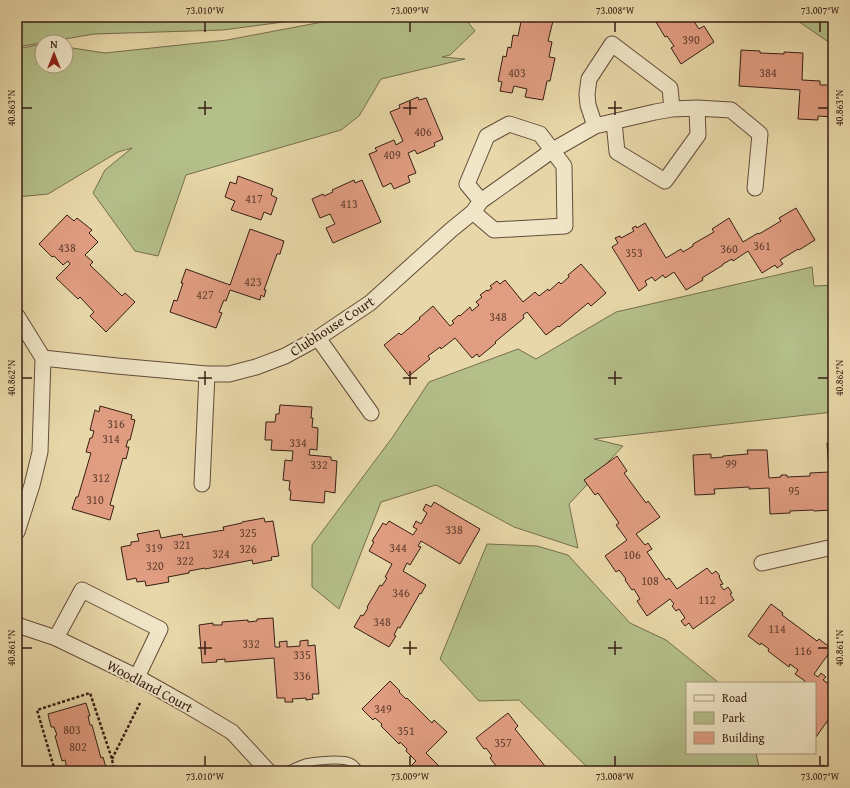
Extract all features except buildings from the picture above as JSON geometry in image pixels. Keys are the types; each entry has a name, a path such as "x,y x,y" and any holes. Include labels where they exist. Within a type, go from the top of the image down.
{"street":[{"path":"595,126 588,105 587,94 589,79 612,44 670,88 672,109"},
{"name":"Clubhouse Court","path":"43,358 207,374 229,374 256,367 286,356 318,338 370,303 477,206 553,150 595,126 672,109 697,108 731,110 760,134 755,188"},
{"path":"614,122 617,152 665,181 698,135 697,108"},
{"path":"509,124 540,134 564,166 566,226 494,230 477,206 467,184 487,136 509,124"},
{"path":"17,316 43,358 40,452 32,485 17,532"},
{"path":"318,338 371,413"},
{"path":"202,484 207,374"},
{"path":"762,563 833,547"},
{"path":"56,638 82,590 160,629 137,677"},
{"name":"Woodland Court","path":"17,625 56,638 137,677 232,732 268,771"}],"lane":[{"path":"287,771 304,764 318,761 349,761 357,766 359,771"}],"path":[{"path":"55,771 37,710 90,693 112,759 114,771"},
{"path":"112,759 140,703"}],"green space":[{"path":"17,17 321,17 223,30 94,34 74,37 74,34 34,34 34,44 17,47"},
{"path":"349,17 464,17 475,31 450,55 442,57 465,59 381,79 359,116 341,130 186,175 158,256 135,251 93,193 105,170 132,148 118,152 48,194 17,197 17,49 34,46 34,74 74,74 74,48 105,53 227,40"},
{"path":"792,17 833,17 833,45"},
{"path":"812,267 814,286 833,285 833,412 594,439 623,446 569,504 578,548 514,527 436,485 381,502 339,609 312,587 312,545 392,438 429,382 518,349 536,359 616,312"},
{"path":"487,544 537,546 568,555 630,623 666,640 718,682 686,682 686,754 756,754 760,771 591,771 519,700 479,701 440,659"}]}
